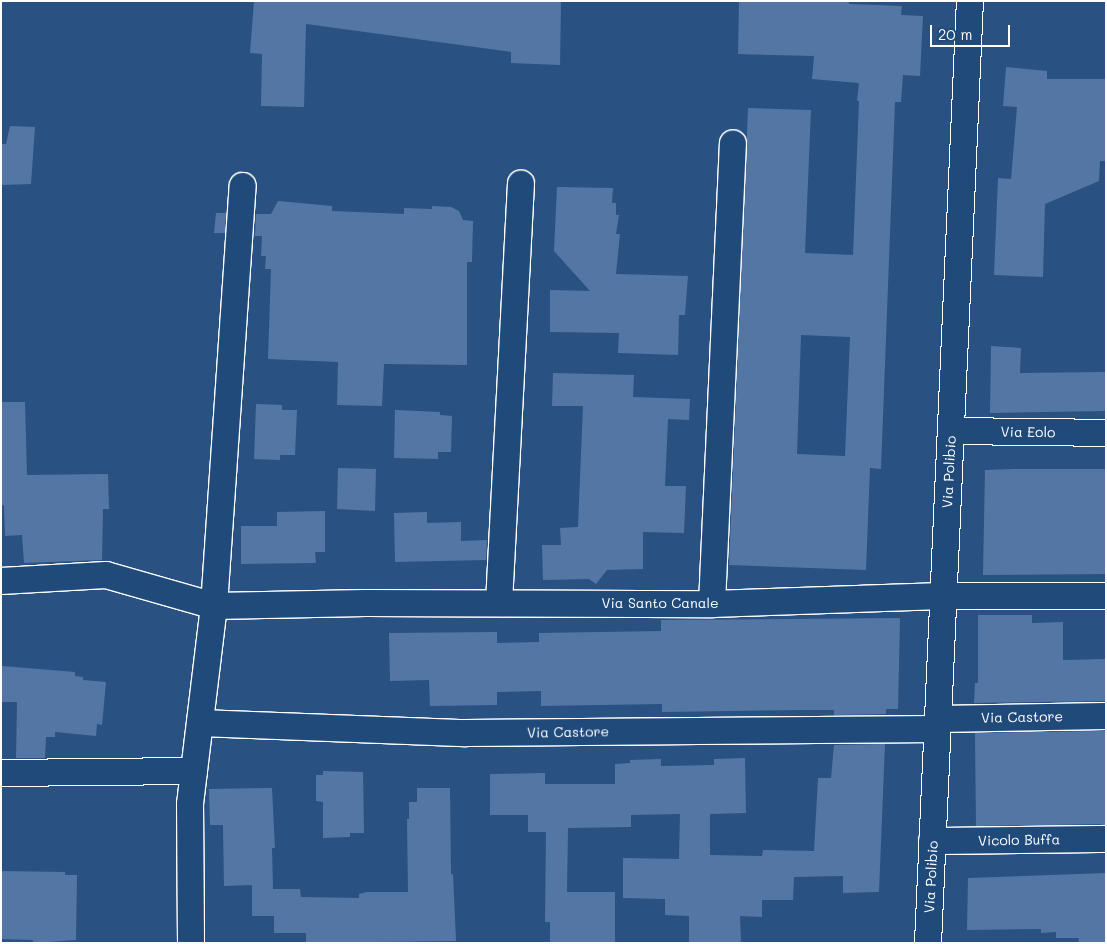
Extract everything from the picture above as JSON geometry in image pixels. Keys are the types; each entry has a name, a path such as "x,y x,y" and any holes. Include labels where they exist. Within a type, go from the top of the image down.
{"street":[{"name":"Via Polibio","path":"928,943 970,1"},
{"path":"712,604 733,144"},
{"path":"499,603 521,184"},
{"path":"191,943 190,804 214,606 243,186"},
{"name":"Via Eolo","path":"950,431 1106,433"},
{"name":"Via Santo Canale","path":"1,581 106,575 214,606 499,603 712,604 943,596 1106,596"},
{"name":"Via Castore","path":"200,723 466,733 937,724 1106,716"},
{"path":"1,773 194,771"},
{"name":"Vicolo Buffa","path":"932,841 1106,839"}],"building":[{"path":"254,1 561,1 560,65 511,63 511,52 306,24 304,107 261,106 262,54 250,53"},
{"path":"739,1 849,1 849,4 902,6 901,15 923,16 920,76 903,75 901,102 895,102 881,469 870,468 866,570 729,565 748,108 811,110 805,253 853,255 859,101 857,101 859,83 812,79 814,56 738,54","holes":["801,335 850,337 845,456 797,454"]},
{"path":"1006,67 1047,71 1047,79 1106,79 1106,161 1100,161 1099,181 1045,204 1043,277 994,275 998,178 1011,179 1017,107 1003,106"},
{"path":"10,126 35,127 31,184 1,185 2,144 6,144"},
{"path":"557,187 613,188 612,203 616,203 616,215 619,215 616,234 620,234 616,274 688,276 685,315 679,315 678,355 618,353 619,333 550,332 550,290 590,291 554,251"},
{"path":"278,201 332,206 332,211 404,214 404,208 432,209 432,206 451,207 459,211 463,220 473,221 472,262 467,262 467,365 384,364 382,406 337,405 338,362 268,359 271,269 265,269 266,256 261,256 262,236 255,236 256,214 271,214"},
{"path":"216,213 226,213 225,233 214,233"},
{"path":"991,346 1021,348 1020,373 1106,372 1106,411 990,413"},
{"path":"553,373 634,375 633,397 690,399 689,420 668,419 665,486 686,486 684,533 643,532 643,569 607,570 596,584 589,579 543,580 542,545 561,545 560,528 578,527 583,406 552,406"},
{"path":"1,402 25,402 27,475 108,474 109,509 103,509 102,560 24,563 22,535 5,536 4,505 1,506"},
{"path":"256,404 282,405 282,410 297,410 295,455 280,455 280,460 254,459"},
{"path":"395,410 440,412 440,415 452,416 451,452 438,452 438,459 394,458"},
{"path":"338,468 376,469 375,511 337,509"},
{"path":"1106,469 1106,574 983,575 985,470"},
{"path":"325,511 325,552 315,552 316,563 241,564 241,526 277,526 277,512"},
{"path":"427,512 427,523 461,522 461,541 487,540 486,560 395,562 394,513"},
{"path":"978,615 1032,615 1032,623 1063,622 1063,660 1106,659 1106,701 974,703 975,683 978,683"},
{"path":"900,618 898,709 886,709 886,714 834,715 834,710 662,712 662,704 541,706 541,691 497,692 497,705 430,706 429,680 390,681 389,633 497,632 497,643 539,642 539,633 661,631 661,620"},
{"path":"2,666 75,672 75,676 83,677 83,680 106,682 102,725 97,724 96,736 55,732 55,737 46,737 45,758 16,758 17,702 1,702"},
{"path":"1106,731 1106,824 976,826 975,733"},
{"path":"885,744 879,892 843,893 843,876 794,877 793,900 762,900 762,917 740,916 741,943 689,943 689,916 665,915 665,899 623,898 623,858 679,859 680,814 631,815 631,827 568,828 567,892 615,892 615,943 550,943 550,922 545,922 546,832 528,832 528,815 490,815 490,774 545,773 545,784 615,784 615,764 630,763 630,760 661,759 661,766 714,765 714,759 745,758 746,813 710,814 710,855 762,856 763,850 814,851 818,778 831,778 834,745"},
{"path":"323,771 363,772 364,833 350,833 350,837 323,838 323,802 316,801 316,775 323,775"},
{"path":"272,788 275,848 272,848 273,889 300,889 301,897 359,898 359,894 367,892 408,892 407,819 409,819 409,802 417,802 417,788 450,788 451,874 453,874 456,941 306,943 306,933 274,933 274,916 252,916 252,885 224,886 223,825 210,825 209,789"},
{"path":"1,871 65,872 65,875 77,875 76,940 33,943 33,940 1,939"},
{"path":"1106,873 1106,943 1078,943 1079,938 1056,938 1056,932 1041,933 1041,929 967,930 968,878"}]}
